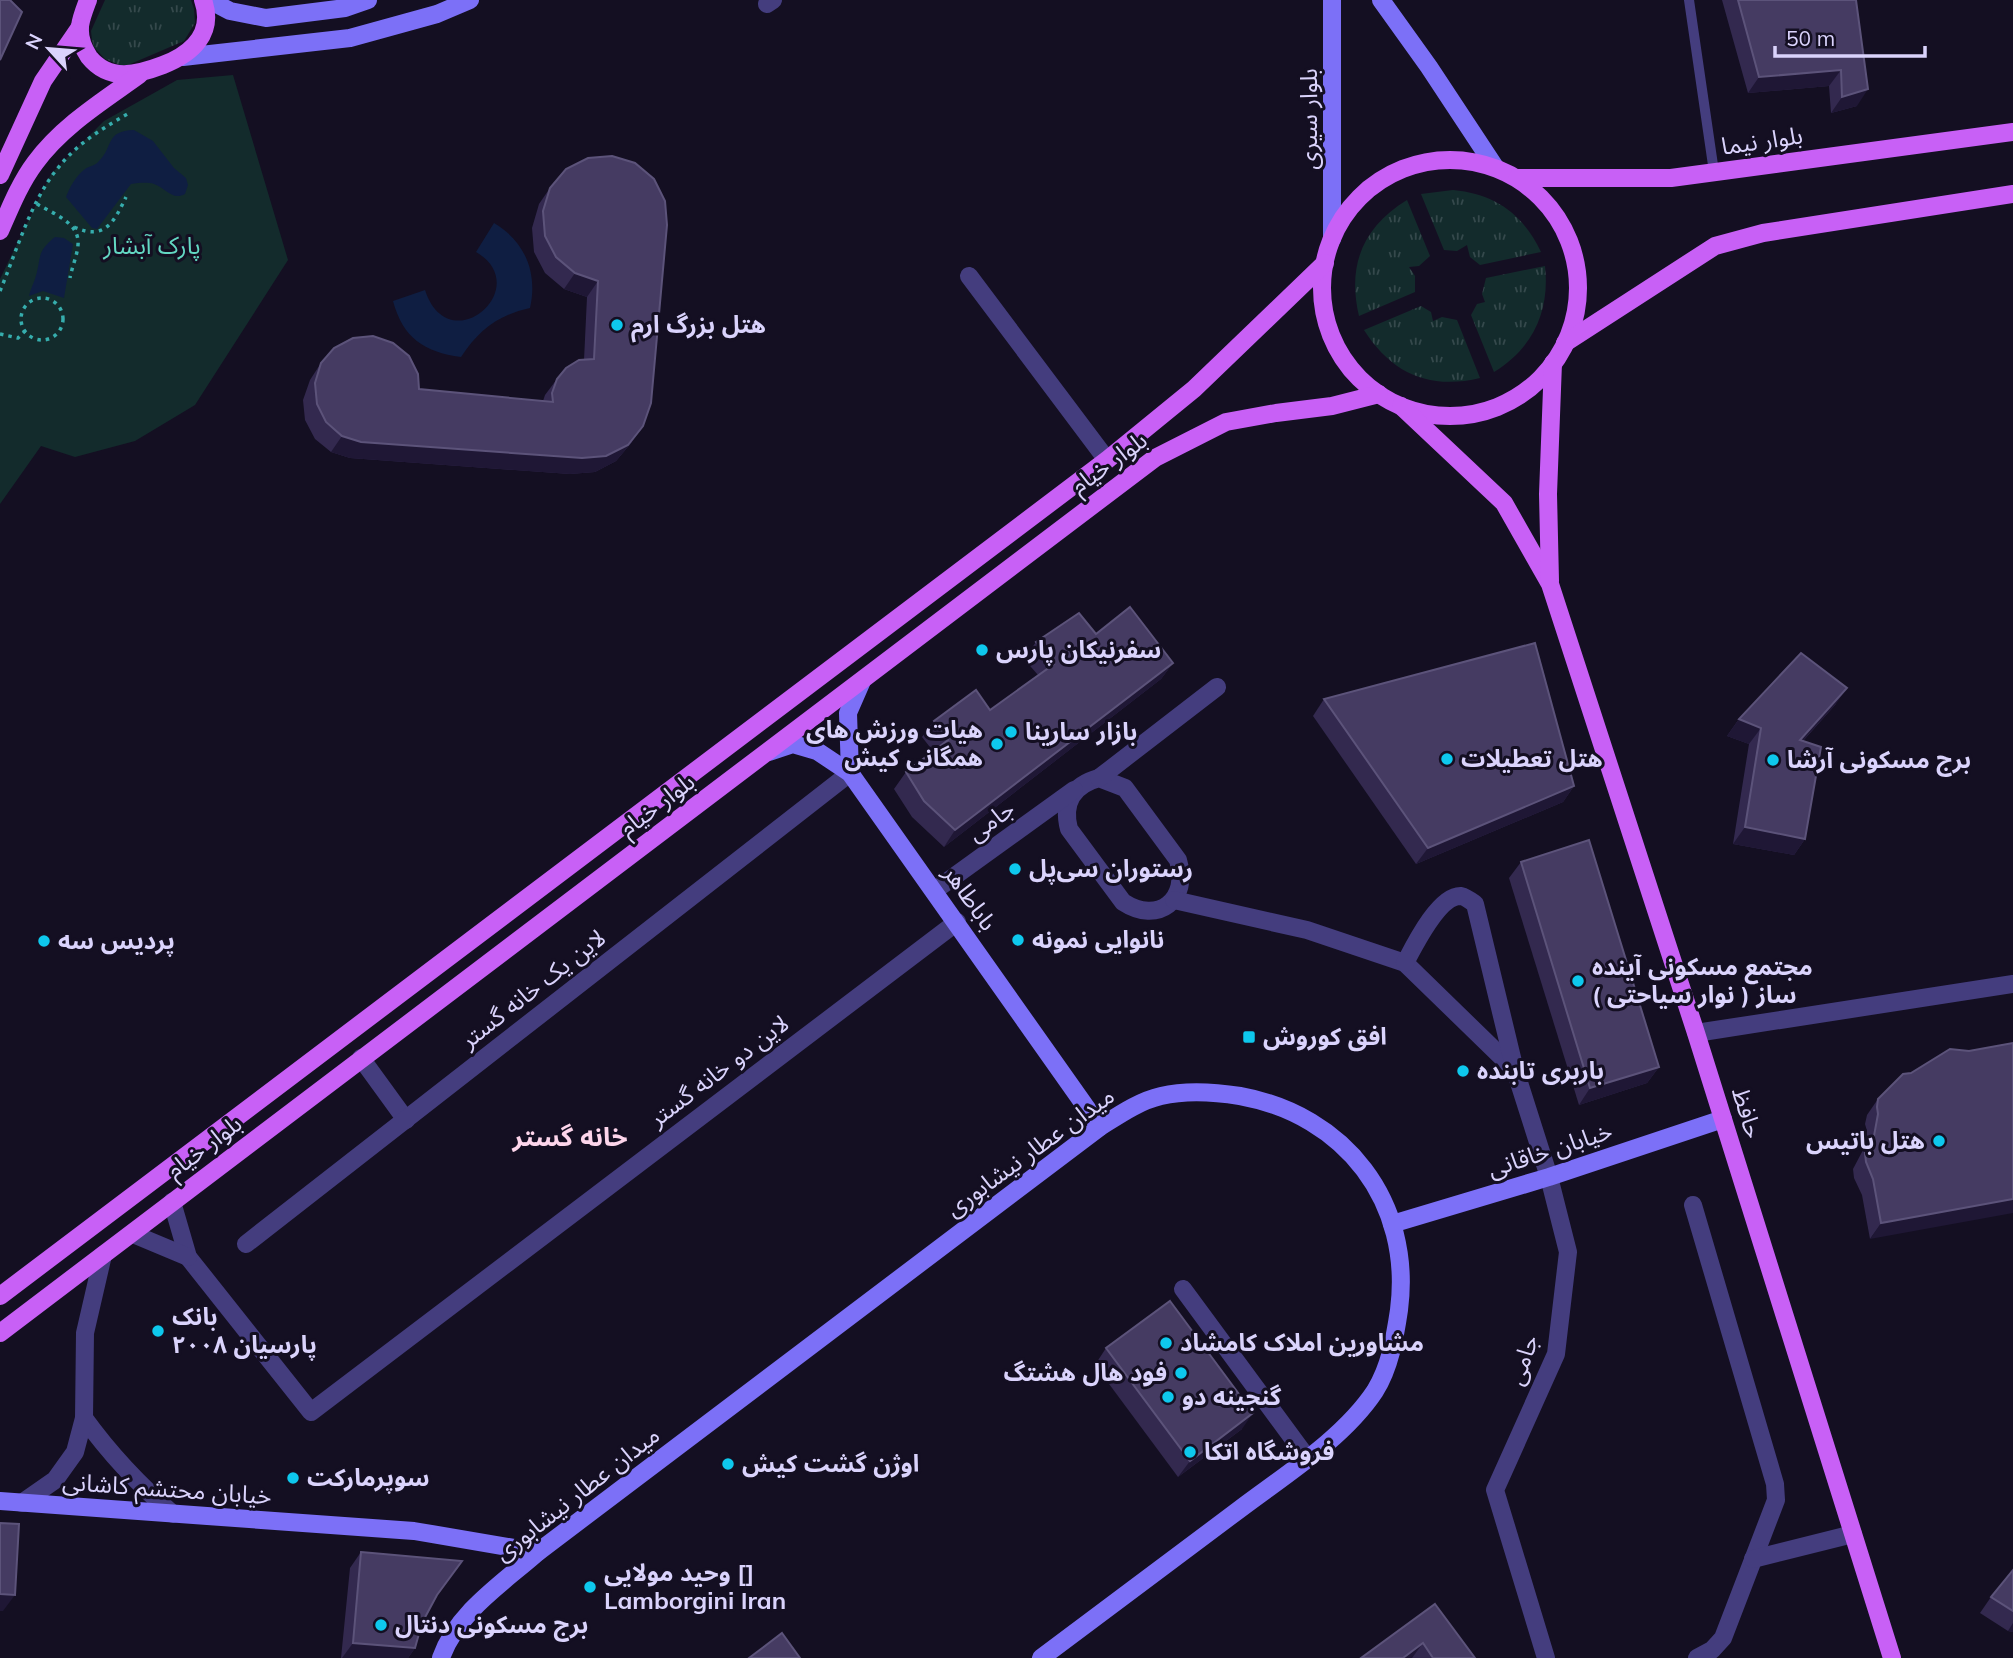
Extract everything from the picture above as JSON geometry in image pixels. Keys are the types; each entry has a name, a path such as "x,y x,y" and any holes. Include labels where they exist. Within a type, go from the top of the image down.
{"main road":[{"path":"0,175 43,81 80,27 88,0"},
{"path":"0,231 17,193 35,163 60,135 88,111 141,74 183,57 202,34 206,15 203,0"},
{"path":"80,27 85,51 100,67 120,75 141,74"},
{"name":"بلوار نیما","path":"1517,178 1671,178 2013,132"},
{"path":"1448,159 1495,167 1536,192 1565,230 1573,253 1578,299 1565,343 1538,380 1520,395 1499,406 1450,416 1425,414 1401,406 1379,394 1359,378 1344,359 1332,336 1325,313 1322,288 1332,239 1344,216 1360,197 1379,181 1401,169 1448,159"},
{"path":"1565,343 1715,246 1763,233 2013,194"},
{"name":"بلوار خیام","path":"0,1296 1107,460 1195,389 1325,263"},
{"path":"1550,584 1548,494 1553,363"},
{"name":"بلوار خیام","path":"0,1333 1155,458 1226,422 1276,412 1332,406 1379,394"},
{"path":"1401,406 1504,503 1550,584"},
{"name":"حافظ","path":"1550,584 1696,1033 1892,1658"}],"street":[{"path":"209,0 230,11 266,18 345,8 368,0"},
{"path":"183,57 350,38 437,14 470,0"},
{"name":"بلوار سیری","path":"1332,0 1332,239"},
{"path":"1381,0 1429,66 1495,167"},
{"path":"969,275 1107,460"},
{"path":"850,773 848,713 862,681"},
{"name":"جامی","path":"934,891 1086,781 1099,778 1217,687"},
{"name":"باباطاهر","path":"769,752 793,744 817,751 850,773 1100,1127"},
{"name":"لاین یک خانه گستر","path":"246,1244 850,773"},
{"path":"1074,790 1066,816 1069,829 1123,901 1135,909 1149,912 1162,908 1174,900 1181,888 1182,874 1178,860 1125,788 1099,778"},
{"name":"جامی","path":"1405,963 1442,905 1457,896 1475,904 1516,1070 1549,1177 1568,1252 1556,1354 1495,1490 1546,1658"},
{"name":"جامی","path":"1174,900 1307,930 1405,963 1516,1070"},
{"name":"لاین دو خانه گستر","path":"188,1257 311,1412 957,922"},
{"path":"1696,1033 2013,984"},
{"path":"360,1058 406,1120"},
{"name":"میدان عطار نیشابوری","path":"441,1658 445,1646 459,1625 480,1602 538,1552 1100,1127 1130,1108 1161,1096 1195,1092 1228,1094 1276,1105 1324,1129 1356,1158 1371,1176 1383,1198 1399,1251 1401,1276 1392,1349 1375,1390 1351,1420 1308,1459 1041,1658"},
{"name":"خیابان خاقانی","path":"1392,1224 1549,1177 1723,1119"},
{"path":"172,1202 188,1257"},
{"path":"1693,1205 1775,1484 1776,1500 1723,1638 1712,1650 1697,1658"},
{"path":"132,1234 188,1257"},
{"path":"22,1503 55,1480 75,1452 84,1418 85,1333 103,1255"},
{"path":"1183,1289 1308,1459"},
{"path":"84,1418 109,1452 142,1487 173,1514"},
{"name":"خیابان محتشم کاشانی","path":"0,1501 414,1531 538,1552"},
{"path":"1753,1559 1853,1534"}],"lane":[{"path":"1689,0 1714,172"}],"path":[{"path":"0,291 37,204 58,167 97,131 131,112"},
{"path":"17,193 73,226 91,233 100,232 114,220 126,197"},
{"path":"70,278 78,247 73,226"},
{"path":"46,299 60,308 63,324 54,337 38,340 25,331 22,315 31,302 46,299"},
{"path":"0,334 18,338 25,331"}],"green space":[{"path":"105,0 191,0 195,23 184,41 128,65 120,65 105,59 94,47 92,40 91,31"},
{"name":"پارک آبشار","path":"233,75 288,260 195,405 135,441 75,457 41,446 0,504 0,279 51,174 104,121 177,80"},
{"path":"1453,190 1482,196 1506,208 1526,227 1541,252 1480,265 1470,257 1467,245 1457,251 1444,250 1421,194"},
{"path":"1407,200 1430,256 1419,266 1409,267 1415,276 1415,292 1359,316 1355,280 1362,249 1379,222"},
{"path":"1545,266 1545,298 1536,327 1519,352 1494,372 1471,315 1477,304 1485,302 1482,294 1486,278"},
{"path":"1421,306 1431,312 1433,321 1442,317 1457,320 1480,378 1445,382 1414,375 1387,358 1364,330"}],"water":[{"path":"134,130 153,141 174,168 186,178 188,185 185,194 176,196 151,183 131,184 97,229 92,228 66,197 78,175 97,163 114,136"},
{"path":"494,223 514,239 527,259 532,282 530,308 508,315 490,325 461,357 426,347 409,334 393,301 425,290 437,311 452,320 468,319 482,312 493,299 497,283 492,267 476,252"},
{"path":"55,237 64,238 73,244 64,298 43,291 29,296 42,252"}],"building":[{"path":"0,0 10,0 22,12 0,60"},
{"path":"1738,0 1856,0 1868,89 1842,97 1841,70 1759,77"},
{"name":"هتل بزرگ ارم","path":"612,156 635,163 654,179 665,201 667,225 651,403 643,426 628,445 606,456 582,458 361,442 342,436 326,422 317,404 315,383 321,363 334,348 353,338 373,336 393,343 409,356 418,374 419,389 553,402 552,393 557,379 566,368 579,360 594,359 598,281 575,273 556,257 545,236 543,211 550,188 566,169 588,158"},
{"name":"بازار سارینا","path":"1130,607 1173,663 955,830 924,801 906,772 948,740 934,721 976,690 990,710 1054,664 1036,642 1079,613 1096,634"},
{"name":"هتل تعطیلات","path":"1535,643 1574,786 1428,848 1324,699"},
{"name":"برج مسکونی آرشا","path":"1801,653 1847,688 1800,740 1821,747 1805,839 1745,827 1761,728 1739,719"},
{"name":"مجتمع مسکونی آینده ساز ( نوار سیاحتی )","path":"1589,840 1659,1067 1590,1088 1521,862"},
{"name":"هتل باتیس","path":"2013,1043 2013,1199 1881,1223 1865,1153 1874,1136 1878,1099 1903,1074 1911,1073 1950,1049 1969,1051"},
{"name":"گنجینه دو","path":"1170,1301 1253,1413 1190,1461 1106,1348"},
{"path":"0,1523 19,1524 15,1595 0,1594"},
{"name":"برج مسکونی دنتال","path":"361,1552 462,1561 437,1595 422,1623 415,1648 353,1643"},
{"path":"2013,1570 2013,1611 1991,1597"},
{"path":"1435,1604 1475,1658 1433,1658 1423,1643 1403,1658 1361,1658"},
{"path":"782,1633 800,1658 749,1658"}],"place":[{"name":"هتل بزرگ ارم","path":"617,325"},
{"name":"سفرنیکان پارس","path":"982,650"},
{"name":"بازار سارینا","path":"1011,732"},
{"name":"هیات ورزش های همگانی کیش","path":"997,744"},
{"name":"هتل تعطیلات","path":"1447,759"},
{"name":"برج مسکونی آرشا","path":"1773,760"},
{"name":"رستوران سی‌پل","path":"1015,869"},
{"name":"نانوایی نمونه","path":"1018,940"},
{"name":"پردیس سه","path":"44,941"},
{"name":"مجتمع مسکونی آینده ساز ( نوار سیاحتی )","path":"1578,981"},
{"name":"افق کوروش","path":"1249,1037"},
{"name":"باربری تابنده","path":"1463,1071"},
{"name":"هتل باتیس","path":"1939,1141"},
{"name":"بانک پارسیان ۲۰۰۸","path":"158,1331"},
{"name":"مشاورین املاک کامشاد","path":"1166,1343"},
{"name":"فود هال هشتگ","path":"1181,1373"},
{"name":"گنجینه دو","path":"1168,1397"},
{"name":"فروشگاه اتکا","path":"1190,1452"},
{"name":"اوژن گشت كيش","path":"728,1464"},
{"name":"سوپرمارکت","path":"293,1478"},
{"name":"وحید مولایی [] Lamborgini Iran","path":"590,1587"},
{"name":"برج مسکونی دنتال","path":"381,1625"}],"district":[{"name":"خانه گستر","path":"570,1137"}]}
